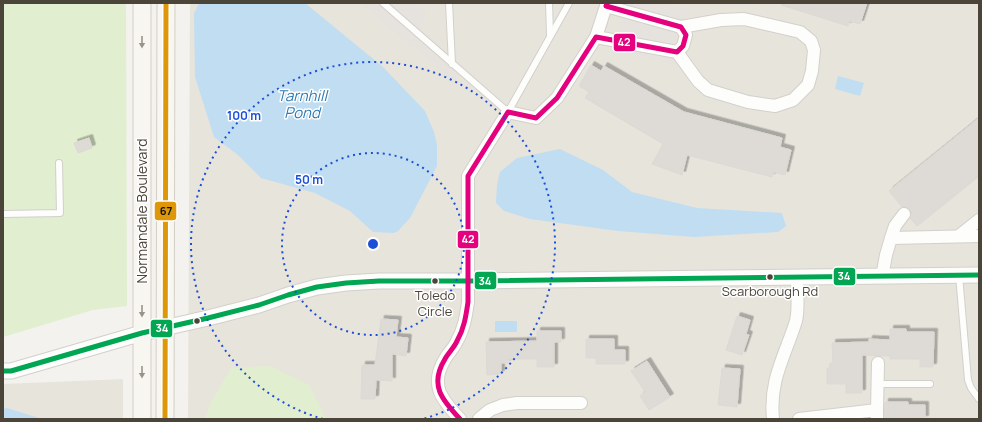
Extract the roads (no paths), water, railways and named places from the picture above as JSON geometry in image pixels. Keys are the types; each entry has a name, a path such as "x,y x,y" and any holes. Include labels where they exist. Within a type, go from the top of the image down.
{"main road":[{"name":"Normandale Boulevard","path":"142,3 142,419"},
{"name":"Normandale Boulevard","path":"165,419 166,3"}],"street":[{"path":"460,419 444,402 438,392 437,380 440,368 457,342 465,322 468,302 468,176 508,112 536,118 557,98 596,36 606,5 681,27 721,20 744,19 800,32 811,41 814,50 812,71 808,85 793,100 775,106 748,102 708,90 698,81 677,52 596,36"},
{"path":"677,52 683,46 686,35 681,27"},
{"path":"882,276 886,255 895,226 904,214"},
{"path":"959,236 979,220"},
{"path":"891,238 979,236"},
{"path":"3,371 10,371 142,333 208,318 317,287 346,283 379,281 979,275"},
{"path":"773,419 772,409 774,385 781,360 796,319 797,278"},
{"path":"799,419 877,414 878,363"},
{"path":"479,419 490,410 503,405 517,403 581,403"}],"lane":[{"path":"383,3 508,112 569,3"},
{"path":"449,3 452,64"},
{"path":"549,3 550,36"},
{"path":"3,214 60,213 59,163"},
{"path":"958,276 968,380 979,399"},
{"path":"878,384 930,384"}],"water":[{"name":"Tarnhill Pond","path":"199,3 305,3 383,67 425,111 434,132 437,145 437,166 410,218 398,231 394,233 373,232 350,211 315,193 261,178 238,155 214,137 195,77 194,14"},
{"path":"838,76 864,83 860,96 835,89"},
{"path":"560,149 603,170 632,192 697,208 782,213 786,226 778,232 694,237 618,231 530,219 504,211 496,203 497,185 500,172 517,158"},
{"path":"495,321 517,321 517,332 495,332"},
{"path":"7,408 40,419 3,419 3,409"}],"place":[{"name":"Scarborough Rd","path":"770,277"},
{"name":"Toledo Circle","path":"435,281"}]}
